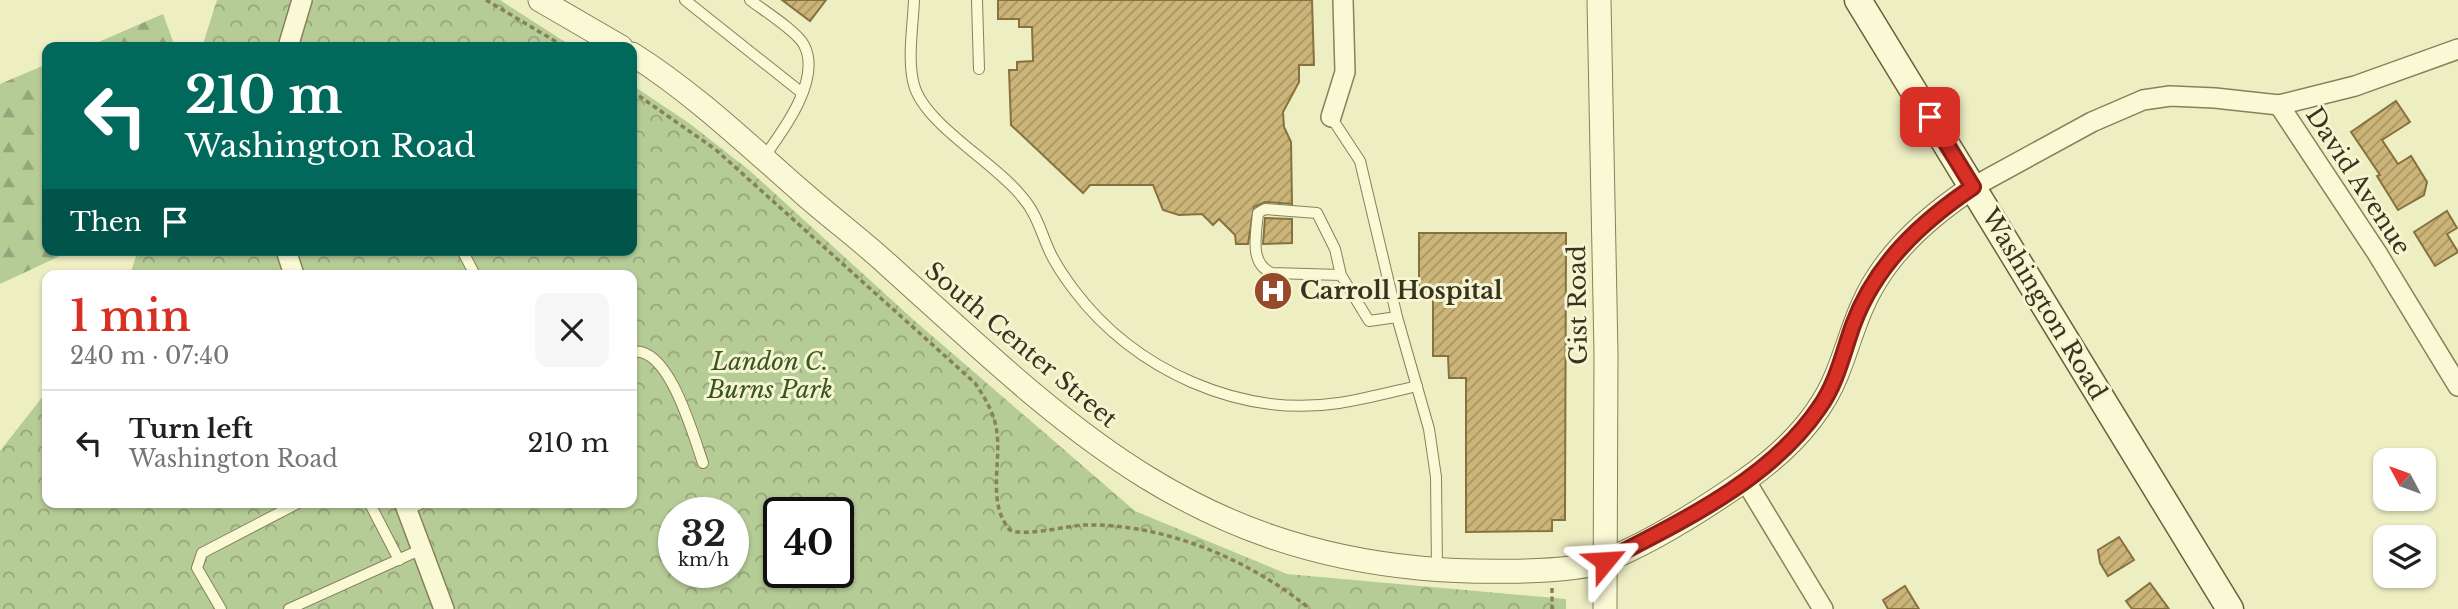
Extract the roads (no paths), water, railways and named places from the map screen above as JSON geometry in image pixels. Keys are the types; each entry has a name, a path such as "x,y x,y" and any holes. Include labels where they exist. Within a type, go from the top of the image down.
{"main road":[{"name":"Washington Road","path":"1858,0 2230,609"}],"street":[{"path":"289,42 302,0"},
{"path":"540,0 612,42"},
{"path":"1331,117 1345,72 1343,0"},
{"name":"Gist Road","path":"1599,0 1606,354 1605,609"},
{"path":"2279,105 2355,86 2458,49"},
{"name":"South Center Street","path":"637,58 696,101 763,158 1050,411 1143,477 1221,519 1271,538 1363,562 1437,570 1586,566 1605,561 1745,480 1795,438 1821,407 1838,373 1863,303 1891,258 1927,221 1973,187"},
{"name":"David Avenue","path":"1973,187 2054,146 2092,122 2143,100 2170,96 2279,105 2377,253 2458,386"},
{"path":"1745,480 1823,609"},
{"path":"413,508 422,550 444,609"}],"lane":[{"path":"685,0 802,93"},
{"path":"750,0 804,43 809,65 792,119 763,158"},
{"path":"914,0 913,82 926,108 1025,199 1050,252 1074,290 1114,334 1143,356 1192,383 1272,404 1338,403 1417,386"},
{"path":"977,0 979,69"},
{"path":"1331,117 1360,162 1433,447 1437,570"},
{"path":"1341,275 1272,274 1262,269 1257,260 1258,213 1265,209 1317,213 1335,249 1341,275 1369,321 1398,317"},
{"path":"637,351 653,358 670,376 703,463"},
{"path":"220,609 197,568 202,553 288,508"},
{"path":"372,508 399,560"},
{"path":"289,609 422,550"}],"place":[{"name":"Carroll Hospital","path":"1273,291"}],"park label":[{"name":"Landon C. Burns Park","path":"770,376"}]}
